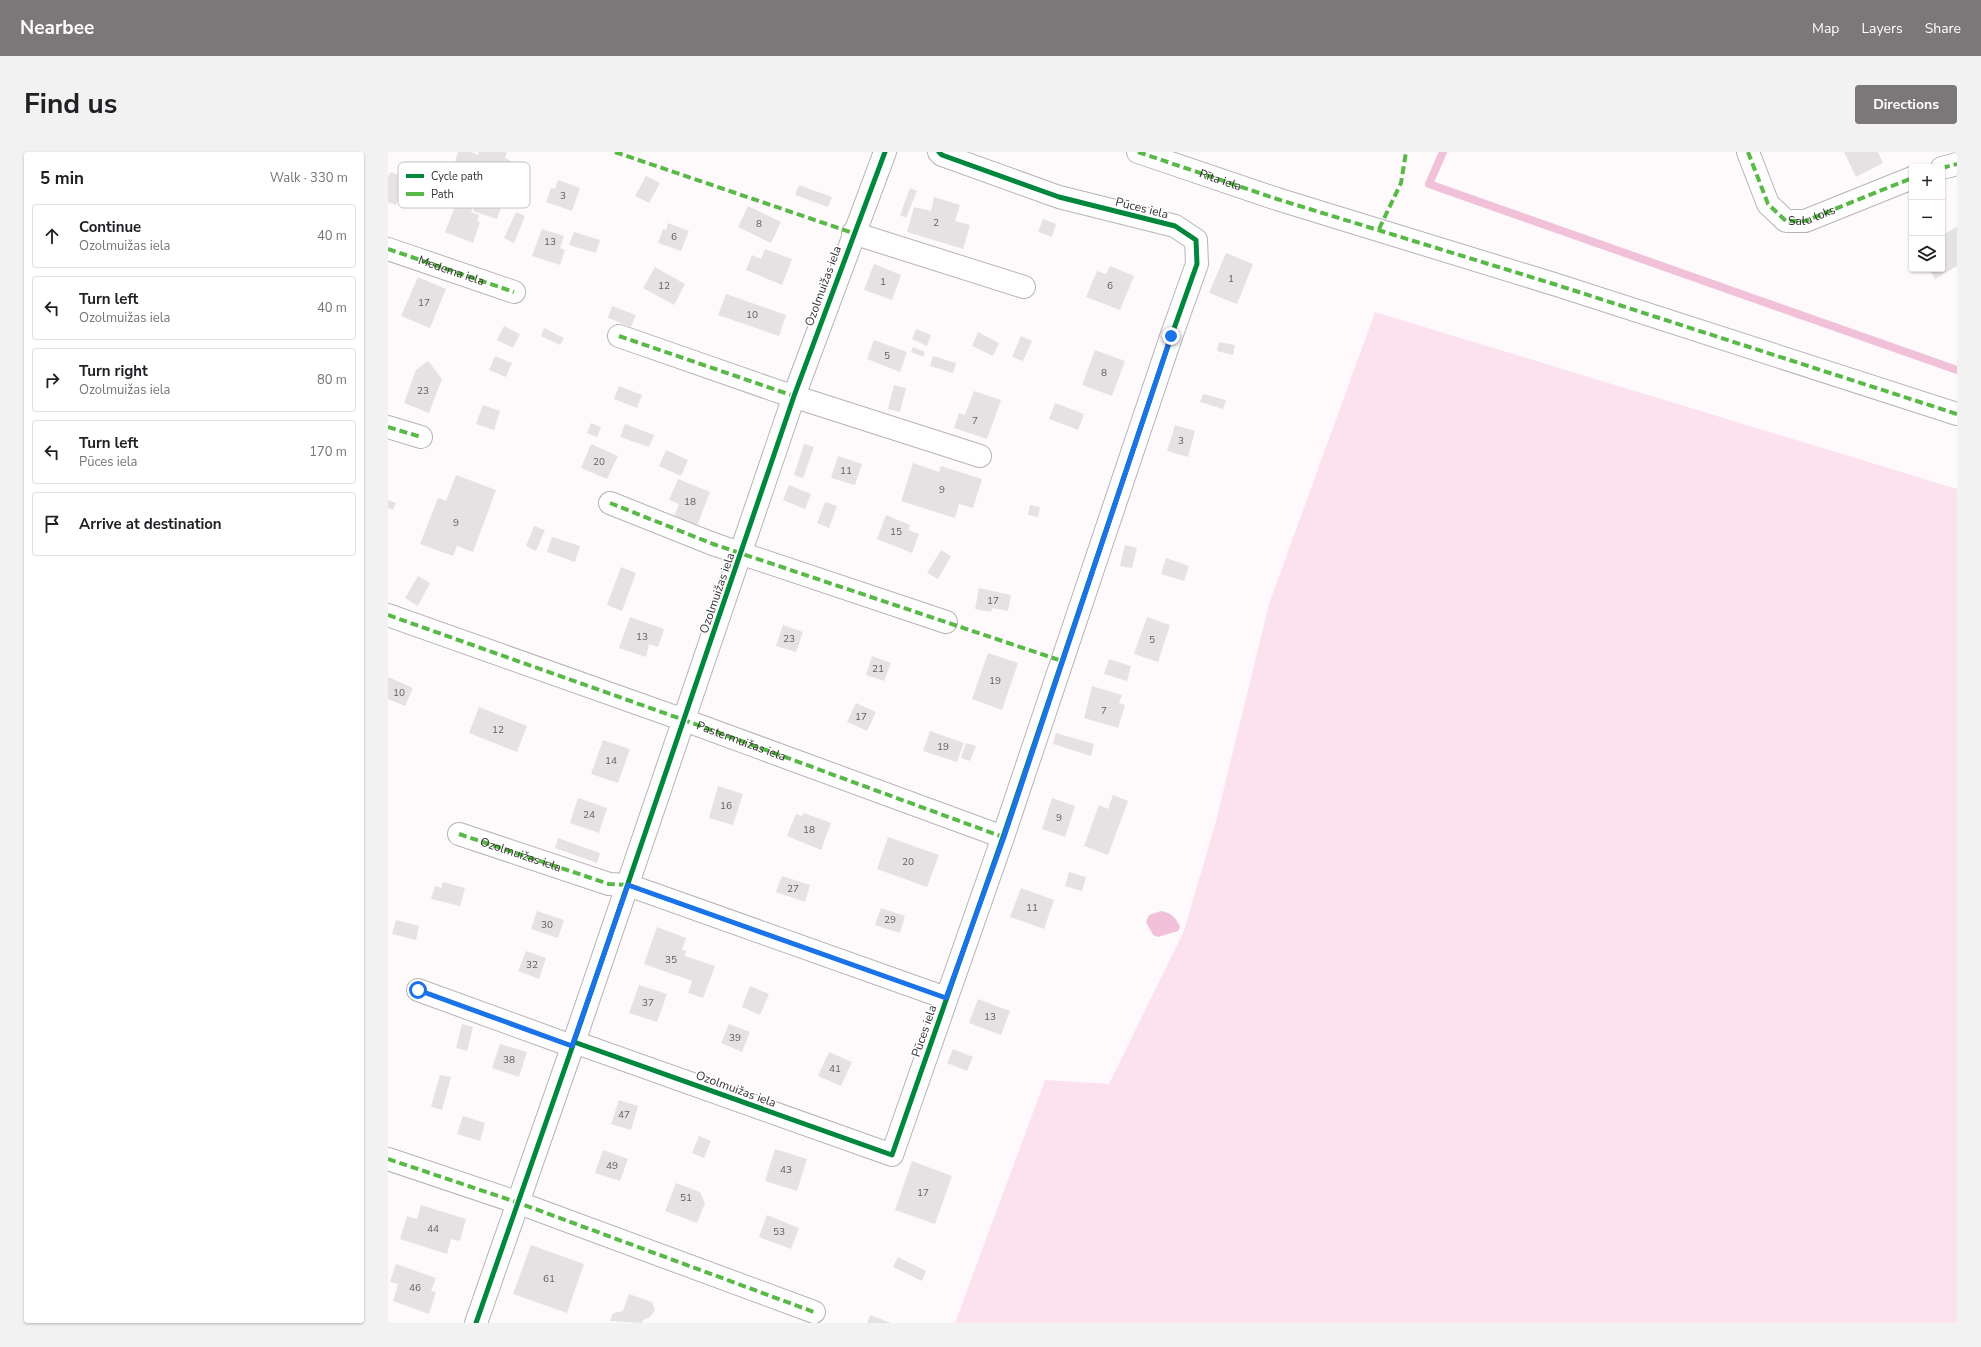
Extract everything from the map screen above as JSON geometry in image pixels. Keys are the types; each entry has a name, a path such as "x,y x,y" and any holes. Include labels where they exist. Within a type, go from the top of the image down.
{"street":[{"name":"Ozolmuižas iela","path":"476,1323 519,1203 794,396 853,233 885,152"},
{"name":"Pūces iela","path":"892,1155 946,998 1004,837 1171,336 1198,264 1196,240 1175,226 1059,197 942,155 939,152"},
{"name":"Rīta iela","path":"1138,152 1277,199 1565,287 1957,414"},
{"name":"Salu loks","path":"1748,152 1768,204 1786,221 1805,220 1909,179"},
{"path":"1945,167 1957,164"},
{"name":"Ozolmuižas iela","path":"853,233 1024,287"},
{"name":"Medema iela","path":"388,249 514,292"},
{"path":"619,336 794,396 980,456"},
{"path":"388,427 422,437"},
{"name":"Ozolmuižas iela","path":"610,503 741,554 946,622"},
{"name":"Pastermuižas iela","path":"388,615 684,720 1004,837"},
{"name":"Ozolmuižas iela","path":"459,834 609,884 628,885 946,998"},
{"name":"Ozolmuižas iela","path":"418,990 892,1155"},
{"path":"388,1159 519,1203 814,1312"}],"shaded area":[{"path":"1375,312 1957,489 1957,1323 955,1323 1045,1080 1109,1084 1184,931 1216,821 1269,604"},
{"path":"1161,911 1168,913 1175,919 1180,927 1178,931 1158,937 1153,935 1146,922 1149,915"}],"building":[{"path":"458,152 471,152 478,155 479,152 507,152 505,158 513,162 457,162 455,161"},
{"path":"1844,152 1878,152 1883,163 1856,177"},
{"path":"390,172 398,175 398,199 396,205 388,202 388,178"},
{"path":"646,176 660,183 649,203 635,196"},
{"path":"558,180 580,188 572,211 546,202 551,188 555,189"},
{"path":"799,185 832,197 828,207 795,195"},
{"path":"910,188 917,191 906,218 900,215"},
{"path":"934,197 960,205 955,221 970,225 963,249 907,232 914,207 931,211"},
{"path":"748,206 781,222 771,243 738,227"},
{"path":"454,208 473,208 471,212 479,215 477,221 480,222 473,243 445,232"},
{"path":"474,208 501,208 497,219 473,211"},
{"path":"516,212 525,216 514,243 504,238"},
{"path":"1043,219 1056,224 1052,237 1038,232"},
{"path":"668,223 689,231 681,251 658,243 663,229 666,230"},
{"path":"1957,227 1957,266 1935,279 1931,272 1945,272 1945,233"},
{"path":"542,229 564,236 560,248 565,250 560,265 532,256"},
{"path":"574,232 600,240 596,253 569,245"},
{"path":"765,249 792,259 782,285 746,270 752,255 761,259"},
{"path":"1226,253 1253,264 1237,304 1209,293"},
{"path":"874,264 901,275 892,300 864,290"},
{"path":"1110,266 1134,276 1120,310 1086,297 1097,271 1106,274"},
{"path":"655,267 685,284 674,305 643,288"},
{"path":"418,277 446,289 430,328 401,316"},
{"path":"726,294 786,315 779,336 718,315"},
{"path":"612,306 636,315 631,327 608,318"},
{"path":"504,326 520,334 513,348 497,340"},
{"path":"544,328 564,338 560,345 541,336"},
{"path":"916,329 931,335 927,346 912,339"},
{"path":"978,332 999,343 993,356 972,346"},
{"path":"1021,336 1032,341 1023,361 1012,357"},
{"path":"874,340 907,352 900,372 867,359"},
{"path":"1219,342 1235,345 1233,355 1217,351"},
{"path":"913,347 925,352 923,357 911,352"},
{"path":"1095,350 1125,361 1112,396 1082,385"},
{"path":"495,356 512,363 506,377 489,370"},
{"path":"933,356 956,363 953,373 930,366"},
{"path":"428,361 442,379 429,413 404,403 416,370"},
{"path":"894,385 906,388 900,412 888,409"},
{"path":"619,386 642,395 637,408 614,399"},
{"path":"974,391 1001,400 987,439 954,428 959,413 965,415"},
{"path":"1203,394 1226,400 1223,409 1200,402"},
{"path":"1055,403 1084,414 1078,430 1049,419"},
{"path":"483,405 500,411 494,430 476,424"},
{"path":"591,423 601,427 597,437 587,433"},
{"path":"625,424 654,435 649,447 620,437"},
{"path":"1175,425 1195,431 1188,457 1167,451"},
{"path":"591,444 618,456 607,479 581,468"},
{"path":"804,444 814,447 803,478 794,475"},
{"path":"666,450 688,460 681,476 659,466"},
{"path":"838,456 862,464 855,485 831,478"},
{"path":"913,463 939,472 941,466 982,479 973,508 959,504 955,518 901,501"},
{"path":"456,475 496,490 473,552 457,546 453,556 420,544 438,498 446,501"},
{"path":"678,479 710,492 697,526 674,517 679,504 669,500"},
{"path":"789,485 811,494 805,509 783,500"},
{"path":"388,500 396,503 393,510 388,508"},
{"path":"825,502 837,506 829,528 817,523"},
{"path":"1030,505 1040,507 1038,517 1028,515"},
{"path":"886,515 910,525 908,530 919,534 912,553 877,539"},
{"path":"534,526 545,530 536,551 526,546"},
{"path":"552,537 580,546 575,562 547,552"},
{"path":"1125,545 1137,548 1132,568 1120,566"},
{"path":"941,550 951,556 938,579 927,573"},
{"path":"1166,558 1189,566 1184,581 1161,574"},
{"path":"621,567 636,573 622,611 607,605"},
{"path":"418,576 430,583 418,606 405,598"},
{"path":"979,588 1011,595 1008,611 992,608 991,612 975,609"},
{"path":"630,617 664,629 658,647 649,644 646,657 619,648"},
{"path":"1147,617 1170,625 1158,662 1134,654"},
{"path":"783,625 803,632 796,652 776,646"},
{"path":"988,653 1018,663 1002,710 972,699"},
{"path":"872,656 891,663 884,681 866,675"},
{"path":"1109,659 1131,666 1127,681 1104,674"},
{"path":"388,677 413,688 405,706 388,699"},
{"path":"1092,686 1122,695 1119,703 1125,705 1118,728 1084,718"},
{"path":"856,703 876,712 867,731 847,722"},
{"path":"479,707 527,726 517,752 469,733"},
{"path":"930,731 964,743 957,762 923,751"},
{"path":"1056,733 1094,744 1091,756 1053,744"},
{"path":"603,740 630,749 618,783 591,774"},
{"path":"966,743 976,746 970,761 961,758"},
{"path":"718,786 743,794 733,825 709,818"},
{"path":"1113,795 1128,801 1108,855 1084,846 1099,805 1108,809"},
{"path":"578,798 607,808 599,833 570,823"},
{"path":"1052,798 1075,806 1065,837 1042,829"},
{"path":"804,813 831,823 821,850 787,836 796,814 802,816"},
{"path":"888,837 939,855 927,887 877,869"},
{"path":"558,838 600,853 597,863 555,848"},
{"path":"1069,872 1086,877 1082,891 1065,886"},
{"path":"782,876 810,885 805,902 776,892"},
{"path":"443,882 465,888 460,906 431,899 435,886 441,888"},
{"path":"1021,888 1054,900 1044,929 1010,917"},
{"path":"881,908 905,916 900,933 875,925"},
{"path":"537,911 564,920 558,938 531,929"},
{"path":"396,920 419,926 416,940 392,934"},
{"path":"657,927 686,938 682,950 686,951 685,956 715,966 703,998 688,993 692,981 644,964"},
{"path":"526,951 546,958 539,979 518,971"},
{"path":"639,985 667,994 657,1022 629,1013"},
{"path":"750,986 769,994 760,1015 742,1007"},
{"path":"978,999 1010,1011 1001,1035 969,1023"},
{"path":"462,1024 473,1027 467,1051 456,1048"},
{"path":"729,1024 750,1032 742,1052 721,1043"},
{"path":"500,1044 527,1052 519,1077 492,1068"},
{"path":"953,1049 973,1057 967,1071 947,1063"},
{"path":"829,1052 852,1062 841,1086 818,1076"},
{"path":"440,1075 451,1077 442,1110 431,1107"},
{"path":"619,1100 638,1106 631,1130 611,1124"},
{"path":"463,1116 485,1123 480,1141 457,1134"},
{"path":"699,1136 711,1141 704,1158 692,1153"},
{"path":"775,1149 807,1159 797,1191 765,1181"},
{"path":"603,1150 628,1159 620,1181 595,1173"},
{"path":"912,1161 952,1176 935,1224 895,1210"},
{"path":"676,1183 700,1192 705,1203 697,1223 665,1211"},
{"path":"421,1205 466,1219 460,1241 451,1239 447,1254 400,1239 407,1216 417,1219"},
{"path":"767,1215 799,1228 791,1249 759,1237"},
{"path":"531,1245 584,1264 567,1313 513,1294"},
{"path":"898,1257 926,1271 922,1281 893,1267"},
{"path":"396,1264 436,1278 431,1291 436,1292 429,1314 393,1301 398,1284 390,1282"},
{"path":"629,1294 652,1302 655,1310 650,1317 643,1320 642,1323 610,1321 613,1313 623,1311"},
{"path":"870,1315 891,1323 867,1323"}],"waterway":[{"path":"1443,152 1429,184 1957,370"}],"marked path":[{"path":"615,152 853,233"},
{"path":"1138,152 1277,199 1557,285 1957,414"},
{"path":"1379,229 1401,183 1406,152"},
{"path":"1748,152 1768,204 1786,221 1805,221 1909,179"},
{"path":"1945,167 1957,164"},
{"path":"388,249 514,292"},
{"path":"619,336 794,396"},
{"path":"388,427 421,437"},
{"path":"610,503 713,544 1062,661"},
{"path":"388,615 684,720 1003,837"},
{"path":"459,834 609,884 628,885 946,998"},
{"path":"418,990 572,1046"},
{"path":"388,1159 519,1203 814,1312"}],"cycle path":[{"path":"476,1323 574,1042 794,396 885,152"},
{"path":"574,1042 892,1155 1003,837 1171,337 1197,264 1196,240 1175,226 1059,197 942,155 939,152"}],"route":[{"path":"418,990 572,1046 628,885 946,998 1004,837 1171,336"}]}
